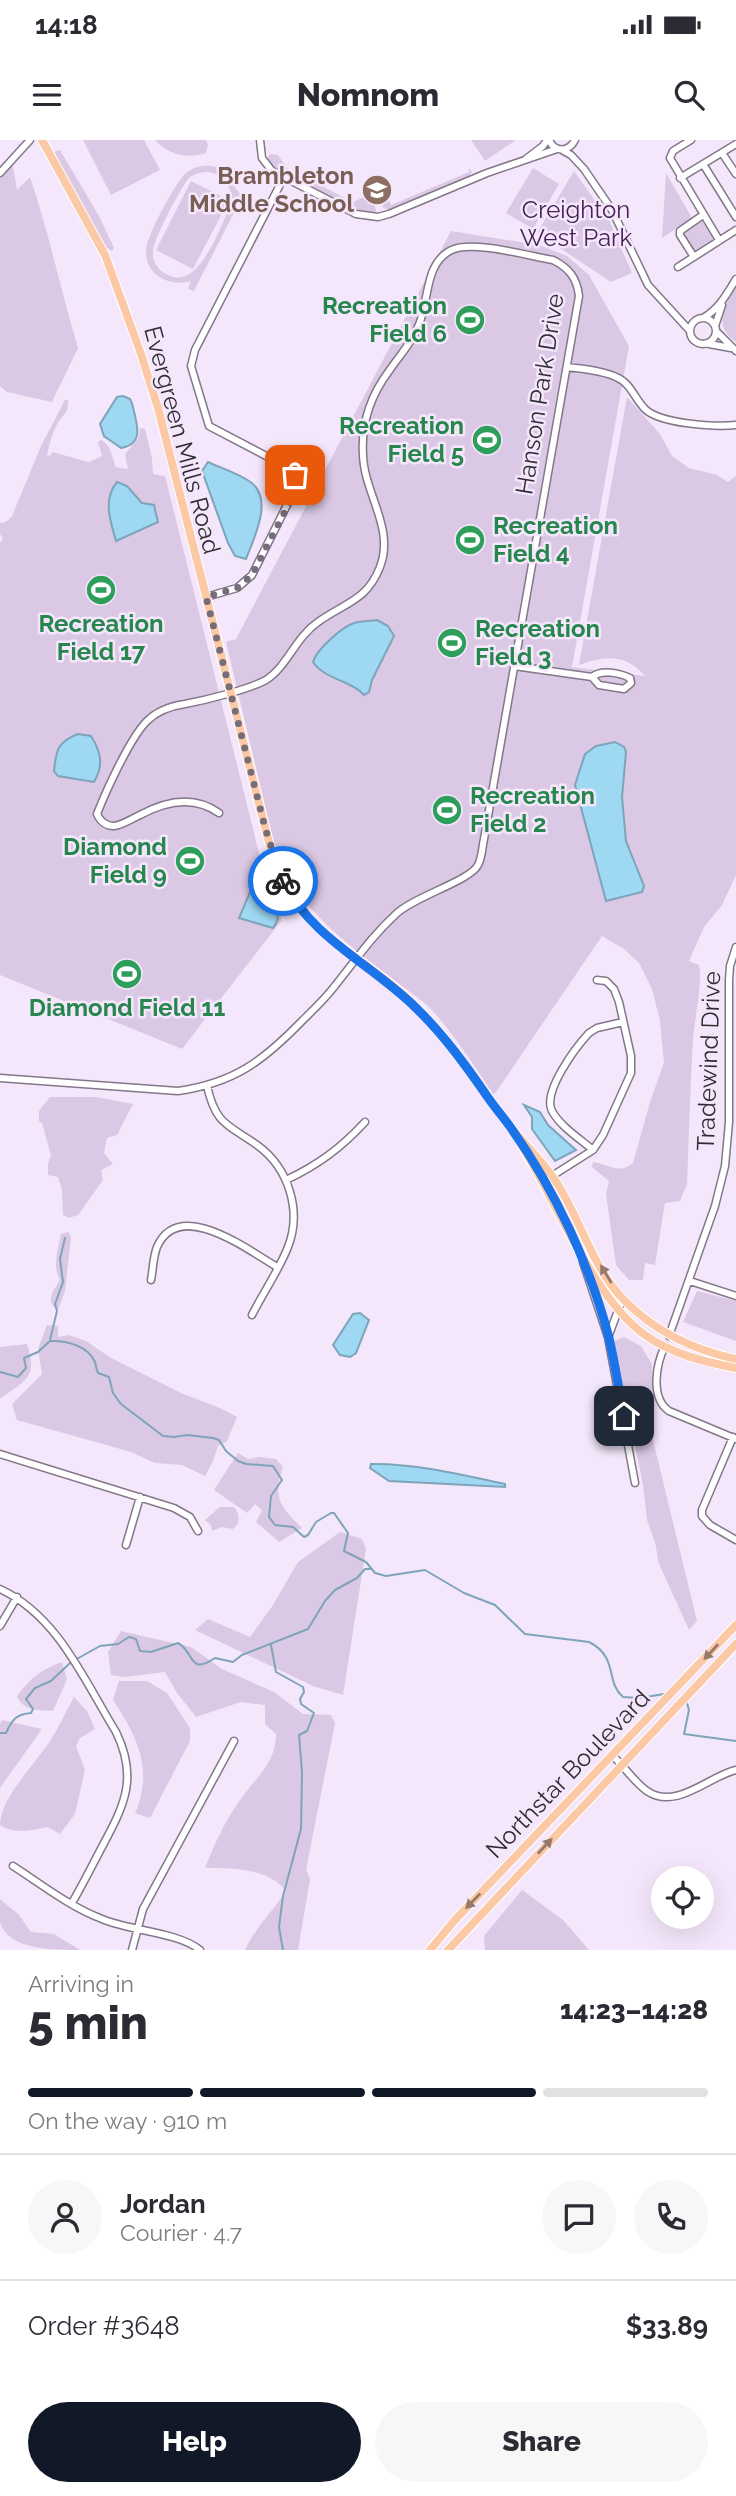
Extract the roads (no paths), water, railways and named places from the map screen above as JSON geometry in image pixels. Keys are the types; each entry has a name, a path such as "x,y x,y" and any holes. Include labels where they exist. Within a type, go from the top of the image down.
{"main road":[{"name":"Evergreen Mills Road","path":"42,140 105,255 158,408 266,831 289,894 312,922 404,996 434,1026 553,1177 569,1202 604,1273 618,1293 650,1324 670,1336 736,1359"},
{"name":"Evergreen Mills Road","path":"512,1128 544,1181 593,1275 628,1320 643,1334 664,1346 706,1362 736,1368"},
{"path":"628,1320 659,1336 670,1336"},
{"path":"664,1346 676,1344 716,1359 724,1356"},
{"name":"Northstar Boulevard","path":"430,1950 454,1921 736,1625"},
{"name":"Northstar Boulevard","path":"448,1950 736,1644"}],"street":[{"path":"0,173 30,140"},
{"path":"260,140 265,164 284,177 356,214 378,217 487,173 569,148 574,141"},
{"path":"524,160 548,140 571,155 584,169 624,231 648,285 690,331 696,342 720,344 734,350"},
{"path":"691,140 673,152 670,158 719,240"},
{"path":"574,141 584,169"},
{"path":"680,178 736,144"},
{"path":"722,152 736,174"},
{"path":"703,164 736,216"},
{"path":"206,597 237,588 252,575 297,485 295,475 287,467 209,426 191,366 195,350 284,177"},
{"path":"694,257 680,231 704,215"},
{"path":"678,267 736,230"},
{"name":"Hanson Park Drive","path":"231,692 260,683 274,674 303,635 324,618 359,598 379,569 384,534 365,473 363,441 366,419 377,389 419,326 432,272 442,257 455,248 476,247 553,260 568,270 574,278 579,296 477,866 467,876 412,901 368,941 356,958"},
{"path":"690,331 693,324 712,313 736,279"},
{"path":"703,344 712,340 724,299"},
{"path":"671,310 688,318 711,320 734,350"},
{"path":"566,366 616,377 629,386 645,409 657,418 736,425"},
{"path":"514,666 592,677 600,672 625,676 630,678 631,683 624,688 599,685 592,677"},
{"path":"219,813 204,804 181,801 155,807 116,826 104,823 97,814 127,753 149,719 163,710 231,692"},
{"name":"Tradewind Drive","path":"670,1336 721,1186 733,1094 730,966 736,947"},
{"path":"0,1078 154,1091 178,1091 207,1086 239,1074 274,1049 332,989 356,958"},
{"path":"544,1181 593,1150 603,1135 632,1068 616,993 606,981 597,980"},
{"path":"593,1150 556,1116 550,1105 551,1091 589,1033 597,1028 623,1022"},
{"path":"207,1086 214,1112 220,1120 265,1152 286,1180 292,1198 293,1224 287,1249 252,1315"},
{"path":"286,1180 312,1168 338,1150 365,1122"},
{"path":"151,1280 155,1255 162,1239 176,1228 189,1226 208,1229 278,1267"},
{"path":"568,1228 594,1290 608,1337 635,1483"},
{"path":"690,1281 736,1296"},
{"path":"608,1337 621,1301 618,1293"},
{"path":"664,1346 657,1370 662,1406 734,1438 702,1510 702,1516 710,1525 736,1540"},
{"path":"0,1454 183,1512 194,1521 198,1531"},
{"path":"126,1545 139,1497"},
{"path":"0,1589 17,1597 44,1619 67,1652 121,1743 127,1767 128,1783 120,1813 72,1903"},
{"path":"0,1626 17,1597"},
{"path":"132,1950 143,1909 234,1741"},
{"path":"612,1755 649,1792 662,1797 681,1795 736,1770"},
{"path":"13,1866 99,1918 136,1930 183,1940 200,1950"}],"water":[{"path":"123,396 132,403 137,437 129,446 121,448 104,436 100,424 117,397"},
{"path":"208,462 249,481 257,488 261,497 260,518 246,559 235,556 228,543 202,471"},
{"path":"117,482 127,486 142,503 154,505 158,522 116,541 109,504 112,489"},
{"path":"377,620 388,626 394,636 372,680 369,692 364,695 352,686 324,673 313,662 324,645 343,629 354,623"},
{"path":"78,734 91,736 99,753 99,770 94,782 58,776 54,771 59,748 66,740"},
{"path":"615,742 624,747 626,752 622,797 626,841 644,886 642,892 606,901 575,785 585,754 596,746"},
{"path":"254,867 270,888 277,905 277,921 273,928 239,918 256,878"},
{"path":"524,1105 540,1112 548,1125 576,1150 555,1161 532,1129 532,1117"},
{"path":"360,1313 369,1320 356,1353 350,1357 340,1355 333,1345 353,1314"},
{"path":"371,1464 438,1470 505,1484 505,1487 389,1481 370,1468"}],"waterway":[{"path":"50,1340 57,1311 55,1304 63,1282 60,1259 65,1238"},
{"path":"0,1372 18,1377 26,1368 24,1358 38,1352 50,1341 76,1345 92,1356 98,1373 109,1377 113,1393 121,1404 163,1436 213,1438 219,1440 226,1451 238,1461 273,1466 282,1480 271,1496 269,1517 275,1525 293,1527 304,1537 316,1522 334,1513 348,1533 344,1551 366,1562 375,1573 386,1576 425,1570 464,1593 495,1605 525,1634 589,1642 604,1655 614,1684 623,1697 640,1698 664,1694"},
{"path":"75,1660 100,1646 118,1644 129,1637 136,1639 140,1651 151,1652 178,1643 196,1664 200,1665 215,1658 233,1662 242,1655 308,1629 335,1590 357,1578 365,1569 370,1569"},
{"path":"271,1645 276,1672 303,1687 301,1704 314,1713 307,1731 299,1735 302,1772 301,1829 283,1896 279,1927 283,1950"},
{"path":"0,1733 6,1733 18,1716 31,1713 33,1709 26,1699 35,1688 51,1681 70,1663"},
{"path":"686,1700 689,1710 684,1734 736,1741"}],"place":[{"name":"Brambleton Middle School","path":"377,190"},
{"name":"Recreation Field 6","path":"470,320"},
{"name":"Recreation Field 5","path":"487,440"},
{"name":"Recreation Field 4","path":"470,540"},
{"name":"Recreation Field 17","path":"101,590"},
{"name":"Recreation Field 3","path":"452,643"},
{"name":"Recreation Field 2","path":"447,810"},
{"name":"Diamond Field 9","path":"190,861"},
{"name":"Diamond Field 11","path":"127,974"}],"park label":[{"name":"Creighton West Park","path":"576,224"}]}
